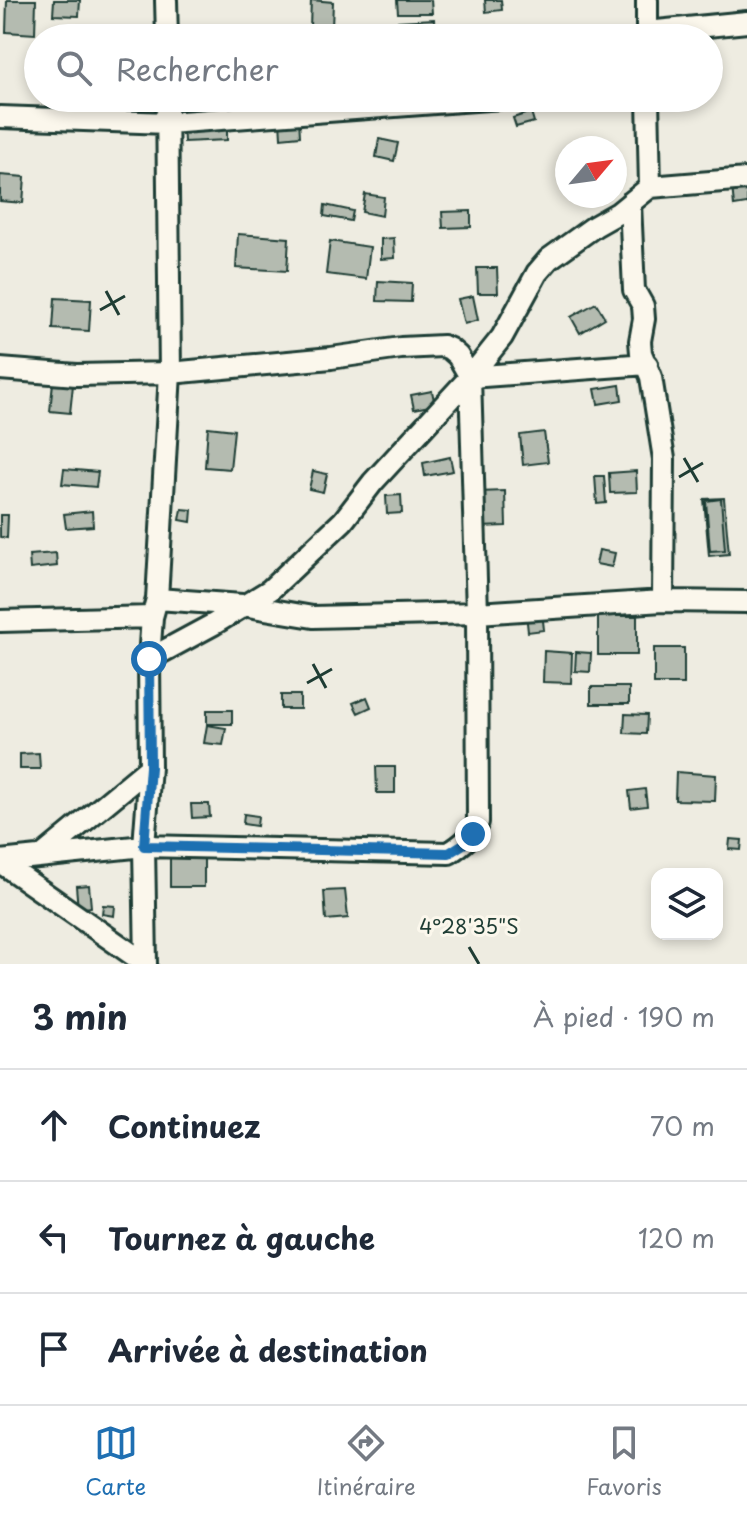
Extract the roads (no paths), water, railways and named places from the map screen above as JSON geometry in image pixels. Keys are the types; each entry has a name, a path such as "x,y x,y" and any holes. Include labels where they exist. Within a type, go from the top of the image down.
{"street":[{"path":"166,0 167,24"},
{"path":"647,0 647,24"},
{"path":"723,25 747,22"},
{"path":"146,964 144,846 150,767 149,659 170,373 168,112"},
{"path":"0,117 168,123 315,112"},
{"path":"648,112 650,187"},
{"path":"149,659 270,590 343,521 373,482 476,370 502,337 537,273 549,259 650,187 747,179"},
{"path":"630,203 634,290 643,306 644,319 641,353 647,364 655,399 664,459 663,601"},
{"path":"0,369 77,375 170,373 443,346 476,370 647,364"},
{"path":"0,862 144,846 449,853 465,843 478,822 476,370"},
{"path":"0,621 155,608 242,605 313,617 477,613 663,601 747,602"},
{"path":"42,856 150,767"},
{"path":"0,862 146,964"}]}
